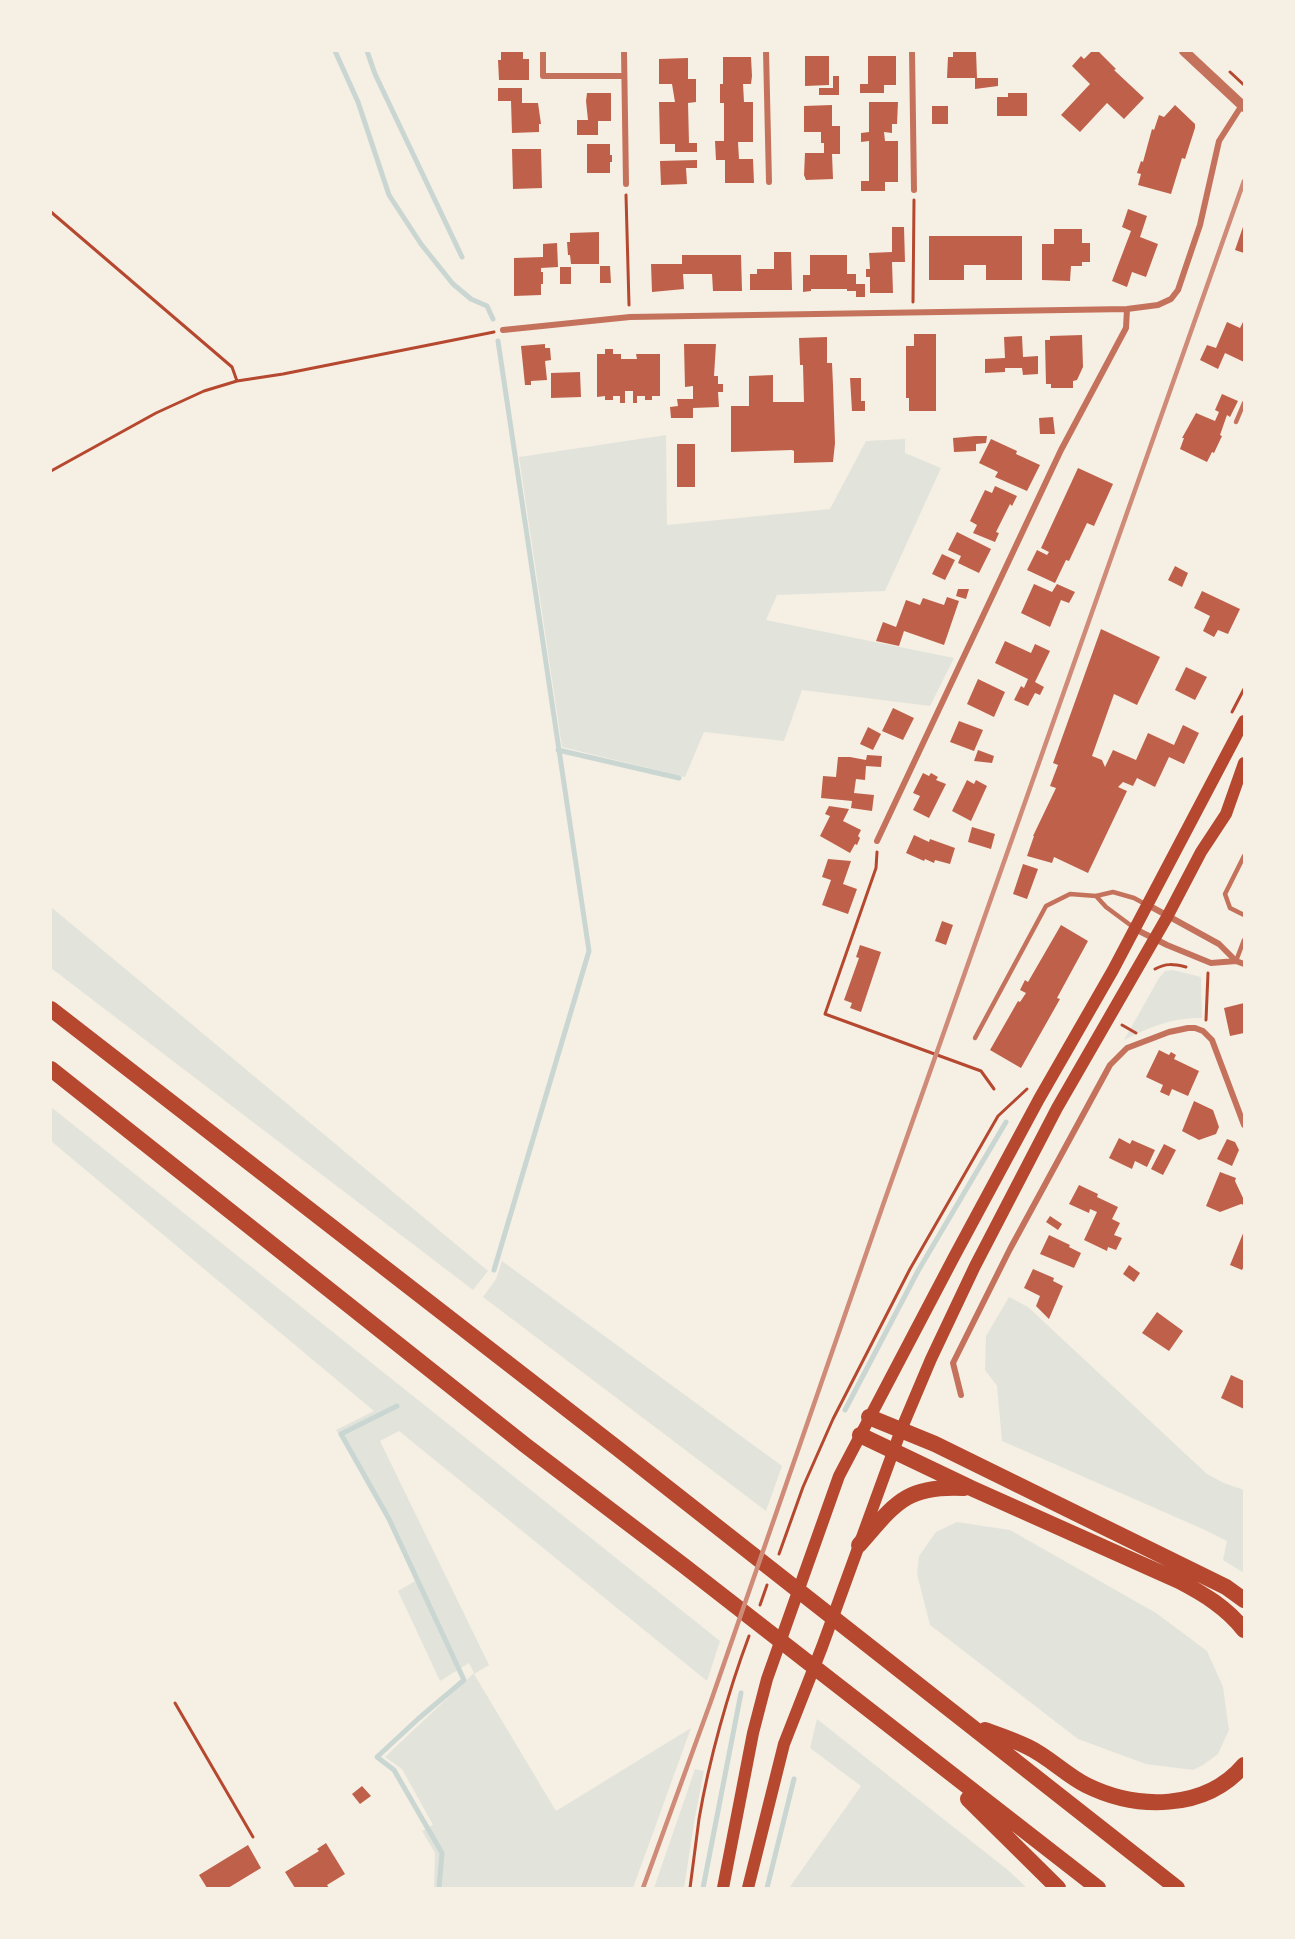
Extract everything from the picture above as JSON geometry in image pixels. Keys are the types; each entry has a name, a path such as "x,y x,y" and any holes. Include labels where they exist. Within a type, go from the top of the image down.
{"highway":[{"path":"51,1009 608,1441 1177,1888"},
{"path":"51,1070 507,1430 1098,1888"},
{"path":"869,1417 945,1449 1226,1587 1244,1600"},
{"path":"860,1435 970,1488 1201,1592 1233,1616 1244,1630"},
{"path":"860,1545 891,1508 908,1496 926,1489 970,1488"},
{"path":"965,1722 1029,1748 1086,1785 1122,1798 1153,1803 1191,1799 1206,1793 1220,1786 1244,1766"},
{"path":"914,1746 1058,1888"}],"main road":[{"path":"723,1888 753,1733 767,1679 835,1486 869,1417 1039,1099 1148,905 1244,721"},
{"path":"748,1888 784,1744 901,1430 931,1359 975,1266 1056,1108 1167,917 1201,852 1226,814 1244,762"}],"street":[{"path":"543,51 543,76 624,76"},
{"path":"624,51 626,184"},
{"path":"766,51 769,182"},
{"path":"912,51 914,189"},
{"path":"503,330 630,317 913,314 1128,309 1158,305 1171,298 1178,290 1200,225 1219,141 1243,106 1184,51"},
{"path":"877,841 1061,450 1126,328 1128,309"},
{"path":"1148,905 1219,944 1236,961 1244,964"},
{"path":"1135,928 1154,939 1211,963 1236,961"},
{"path":"961,1395 954,1363 1010,1249 1110,1065 1127,1048 1188,1028 1203,1031 1212,1040 1244,1125"}],"lane":[{"path":"1236,422 1244,403"},
{"path":"1244,856 1225,894 1230,908 1244,915"},
{"path":"975,1038 1046,906 1070,894 1096,896 1113,892 1148,905"},
{"path":"1096,896 1106,907 1135,928"},
{"path":"1236,961 1244,940"}],"path":[{"path":"626,184 630,317"},
{"path":"913,314 914,189"},
{"path":"51,212 232,367 237,381"},
{"path":"51,471 156,413 204,391 237,381 503,330"},
{"path":"877,841 876,868 825,1014 981,1071 994,1089"},
{"path":"1150,972 1164,964 1190,968"},
{"path":"1199,971 1207,974 1207,1020 1203,1031"},
{"path":"175,1703 253,1837"}],"shaded area":[{"path":"666,435 667,525 830,509 866,441 905,439 905,453 941,468 885,591 777,595 766,620 954,658 930,706 802,690 784,741 704,732 685,777 562,747 519,457"},
{"path":"51,907 488,1271 473,1290 51,968"},
{"path":"1173,970 1201,977 1202,1018 1181,1019 1162,1024 1124,1040 1159,978 1165,971"},
{"path":"51,1107 720,1641 707,1681 399,1431 380,1441 489,1665 474,1674 556,1811 691,1728 633,1888 434,1888 435,1853 422,1831 433,1825 402,1769 385,1757 474,1673 469,1663 440,1681 398,1591 415,1581 388,1521 336,1430 374,1411 51,1141"},
{"path":"502,1261 782,1466 766,1511 483,1297 496,1279"},
{"path":"1009,1297 1028,1307 1207,1474 1244,1490 1244,1573 1223,1560 1227,1541 1002,1441 997,1386 985,1370 986,1336"},
{"path":"957,1522 1010,1530 1156,1613 1207,1651 1223,1687 1229,1730 1218,1754 1193,1770 1146,1764 1078,1739 930,1625 917,1574 919,1556 936,1532"},
{"path":"817,1719 1009,1871 1027,1888 789,1888 861,1786 810,1748"},
{"path":"695,1769 704,1771 684,1888 654,1888"}],"building":[{"path":"501,51 523,51 523,59 529,59 529,80 499,80 498,60 501,60"},
{"path":"953,51 976,51 977,78 998,78 998,86 975,89 975,78 947,78 948,57 953,57"},
{"path":"1092,51 1098,51 1116,69 1114,70 1144,98 1124,119 1107,103 1080,132 1061,115 1090,84 1072,66 1081,56 1084,59"},
{"path":"805,56 829,56 829,85 805,86"},
{"path":"868,56 896,56 896,85 884,85 884,93 860,93 860,84 868,84"},
{"path":"723,57 751,57 751,84 743,84 744,102 753,102 753,142 738,142 739,159 753,159 754,183 725,183 725,160 716,160 715,141 724,141 724,103 720,103"},
{"path":"688,58 688,79 696,79 696,102 688,103 689,143 697,143 697,152 675,152 675,144 660,144 659,102 675,102 672,84 659,84 659,59"},
{"path":"833,76 839,76 839,95 819,95 819,88 833,88"},
{"path":"498,88 522,88 522,103 538,103 541,124 539,124 539,132 512,133 511,101 498,101"},
{"path":"587,93 611,93 611,121 598,121 598,135 577,135 577,120 588,120"},
{"path":"1008,93 1027,93 1027,116 997,116 997,97 1008,97"},
{"path":"869,102 898,102 897,124 892,124 892,133 884,132 885,141 898,141 898,182 885,182 885,191 861,191 861,181 869,181 869,141 861,142 861,133 869,132"},
{"path":"832,105 832,126 840,126 840,154 832,154 833,179 806,180 804,175 805,153 824,153 824,143 821,143 821,132 804,132 804,106"},
{"path":"1175,105 1195,124 1195,128 1185,159 1182,158 1171,194 1138,185 1141,174 1137,173 1159,115 1164,117"},
{"path":"932,106 948,106 948,124 932,124"},
{"path":"587,144 610,144 612,162 610,162 610,173 587,173"},
{"path":"512,149 541,149 542,188 513,189"},
{"path":"697,160 697,168 686,168 687,184 661,185 660,161"},
{"path":"1128,209 1147,216 1140,237 1158,244 1146,277 1132,272 1127,287 1112,281 1131,231 1122,227"},
{"path":"1244,224 1244,253 1235,250"},
{"path":"892,227 904,227 905,262 892,262 893,293 870,293 870,277 866,277 866,269 870,269 869,253 892,252"},
{"path":"1054,229 1082,229 1082,243 1090,243 1090,262 1082,262 1082,266 1071,266 1070,281 1042,280 1042,244 1054,244"},
{"path":"599,232 599,264 571,264 567,242 570,242 570,233"},
{"path":"929,236 1022,236 1022,280 986,280 986,265 964,265 964,280 929,280"},
{"path":"557,243 558,267 541,268 543,284 541,284 541,295 514,296 514,258 543,257 543,244"},
{"path":"774,252 791,252 792,290 750,290 750,274 757,274 757,269 774,269"},
{"path":"682,255 741,255 742,291 713,291 712,274 683,274 684,289 652,292 651,264 682,264"},
{"path":"810,255 847,255 847,274 856,274 856,284 865,284 865,297 856,297 856,291 847,291 847,289 811,289 811,291 803,292 803,275 810,275"},
{"path":"600,266 610,266 611,283 600,283"},
{"path":"560,267 571,267 571,284 560,284"},
{"path":"1244,320 1244,362 1225,353 1218,369 1200,360 1207,345 1216,348 1227,322 1240,328"},
{"path":"914,334 936,334 936,411 909,411 909,398 906,398 906,346 914,346"},
{"path":"1082,335 1083,367 1077,380 1073,381 1073,388 1051,388 1051,384 1046,384 1045,340 1050,340 1050,336"},
{"path":"1022,336 1023,357 1038,356 1038,374 1023,375 1022,368 1005,368 1005,372 985,373 985,359 1005,358 1004,337"},
{"path":"827,337 827,363 832,363 835,443 833,462 794,463 794,451 792,450 731,452 731,406 749,406 749,376 773,375 773,402 804,402 803,365 800,365 799,338"},
{"path":"545,344 545,348 550,348 551,360 545,361 547,380 531,381 531,385 525,385 521,346"},
{"path":"684,344 716,344 714,376 718,376 718,384 723,384 723,392 718,392 719,407 693,408 693,418 671,418 670,407 678,406 677,399 693,399 693,386 685,387"},
{"path":"605,349 613,349 613,354 621,354 621,359 637,359 636,354 660,354 660,396 652,396 652,400 645,400 645,396 637,396 637,403 633,403 633,391 625,391 625,403 620,403 620,396 613,396 613,400 605,400 605,396 597,397 597,354 605,354"},
{"path":"580,372 581,397 551,398 551,373"},
{"path":"850,378 861,378 861,401 865,401 865,411 852,411"},
{"path":"1222,394 1238,401 1230,417 1227,415 1220,435 1222,436 1207,462 1180,449 1184,438 1182,438 1196,413 1215,421 1219,412 1215,410"},
{"path":"1053,417 1055,434 1040,434 1039,418"},
{"path":"987,436 986,443 976,444 976,451 954,452 953,438"},
{"path":"991,439 1040,465 1027,491 995,477 998,472 979,463"},
{"path":"677,444 695,444 695,487 677,487"},
{"path":"1078,468 1113,484 1094,526 1087,523 1069,561 1066,560 1055,583 1027,570 1037,550 1047,555 1049,552 1041,548"},
{"path":"995,486 1017,496 1012,506 1010,504 996,532 999,533 995,542 973,533 977,525 970,521 985,490 992,493"},
{"path":"957,532 991,549 979,573 958,563 961,556 948,550"},
{"path":"942,554 955,560 945,580 932,574"},
{"path":"1175,566 1188,573 1182,587 1168,580"},
{"path":"1034,584 1052,592 1057,584 1075,592 1069,603 1061,600 1050,627 1021,613"},
{"path":"958,589 969,589 966,599 956,596"},
{"path":"1202,591 1240,609 1228,634 1218,630 1214,637 1203,631 1210,616 1194,608"},
{"path":"947,597 959,601 944,645 904,631 899,646 876,641 883,622 896,627 906,600 920,605 923,598 944,605"},
{"path":"1101,629 1160,657 1137,705 1114,694 1092,756 1102,760 1105,767 1113,750 1136,760 1148,733 1174,745 1183,725 1199,733 1184,764 1169,757 1155,787 1137,778 1133,786 1123,782 1118,787 1127,791 1088,873 1054,857 1052,863 1027,856 1033,836 1056,788 1050,786 1058,765 1053,763"},
{"path":"1005,641 1031,653 1035,644 1050,651 1035,682 1044,687 1040,695 1035,693 1028,706 1014,700 1021,686 1024,688 1028,679 995,663"},
{"path":"1186,667 1207,677 1195,700 1175,690"},
{"path":"978,679 1005,692 994,717 967,704"},
{"path":"893,708 914,718 903,740 882,731"},
{"path":"959,721 983,730 974,751 950,742"},
{"path":"868,727 881,734 873,750 860,744"},
{"path":"978,750 994,756 992,763 974,761"},
{"path":"867,755 882,756 881,767 866,766 865,780 856,779 854,793 874,795 872,811 851,808 852,801 821,798 823,776 836,777 838,757 866,760"},
{"path":"923,773 929,776 931,773 938,777 936,780 946,784 929,818 913,810 920,796 913,793"},
{"path":"967,780 974,784 976,780 987,786 971,821 952,811"},
{"path":"829,806 849,809 843,821 861,830 857,845 855,844 850,853 820,836 830,816 825,814"},
{"path":"972,827 995,834 991,849 968,842"},
{"path":"914,835 929,842 930,839 955,848 950,864 935,860 934,863 925,859 924,861 906,853"},
{"path":"828,859 851,861 843,884 857,889 848,914 822,905 831,880 822,877"},
{"path":"1023,864 1038,869 1027,899 1013,894"},
{"path":"942,921 953,925 946,945 935,941"},
{"path":"1061,925 1088,941 1057,998 1060,999 1021,1068 990,1050 1018,1001 1020,1002 1026,993 1020,990 1025,980 1028,982"},
{"path":"860,945 881,952 861,1012 850,1008 852,1003 844,1000 859,958 856,957"},
{"path":"1244,1003 1244,1033 1230,1036 1224,1008"},
{"path":"1159,1050 1169,1055 1171,1052 1176,1055 1174,1059 1199,1071 1188,1096 1172,1089 1169,1096 1160,1092 1163,1085 1146,1077"},
{"path":"1194,1101 1213,1110 1219,1127 1216,1134 1199,1140 1182,1131"},
{"path":"1119,1138 1130,1144 1132,1140 1155,1150 1147,1167 1135,1161 1132,1169 1109,1158"},
{"path":"1227,1139 1235,1142 1239,1150 1232,1166 1217,1159"},
{"path":"1164,1144 1176,1150 1163,1175 1151,1169"},
{"path":"1220,1172 1236,1178 1235,1181 1244,1205 1220,1212 1206,1206"},
{"path":"1079,1185 1118,1207 1112,1219 1120,1223 1114,1235 1122,1238 1116,1250 1108,1247 1107,1251 1084,1240 1097,1212 1090,1209 1089,1213 1069,1204"},
{"path":"1050,1216 1062,1224 1058,1230 1046,1222"},
{"path":"1244,1231 1244,1266 1242,1270 1230,1265"},
{"path":"1049,1235 1081,1253 1074,1268 1040,1254"},
{"path":"1129,1265 1140,1273 1134,1282 1123,1274"},
{"path":"1033,1269 1054,1278 1053,1281 1063,1286 1049,1319 1036,1306 1040,1296 1024,1288"},
{"path":"1157,1312 1183,1331 1169,1351 1142,1333"},
{"path":"1231,1375 1244,1381 1244,1409 1221,1398"},
{"path":"362,1786 371,1796 360,1804 352,1794"},
{"path":"326,1843 345,1874 327,1885 329,1888 295,1888 285,1872 319,1851 317,1849"},
{"path":"248,1845 261,1868 228,1888 207,1888 199,1875"}],"waterway":[{"path":"335,51 358,102 389,195 421,244 453,284 471,299 487,306 493,319"},
{"path":"367,51 375,74 462,257"},
{"path":"494,1270 589,951 498,341"},
{"path":"558,750 679,778"},
{"path":"845,1410 918,1271 1006,1122"},
{"path":"397,1406 341,1434 389,1519 464,1680 377,1757 394,1770 442,1853 439,1888"},
{"path":"703,1888 741,1693"},
{"path":"767,1888 794,1779"}],"railway":[{"path":"643,1888 711,1701 883,1205 1244,181"}]}
